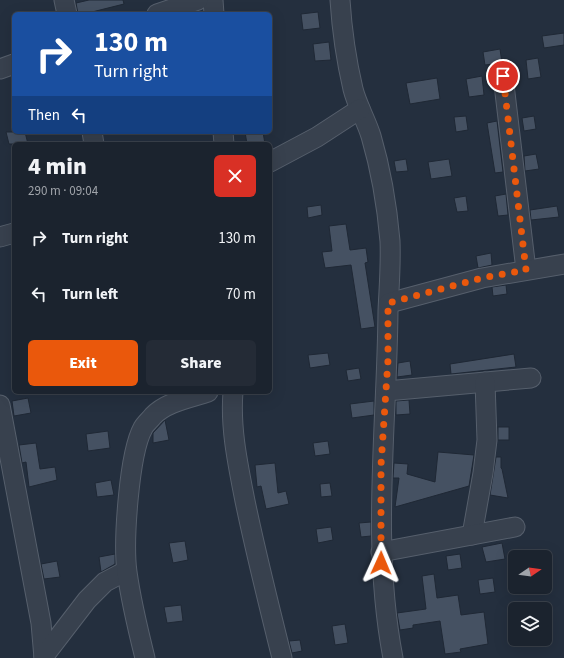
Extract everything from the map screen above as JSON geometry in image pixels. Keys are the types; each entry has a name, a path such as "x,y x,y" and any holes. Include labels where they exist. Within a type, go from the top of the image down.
{"street":[{"path":"64,0 67,12"},
{"path":"163,12 198,0"},
{"path":"213,0 214,12"},
{"path":"340,0 343,44 354,91 371,135 383,186 390,242 386,391 381,465 381,552 388,632 393,658"},
{"path":"0,69 12,65"},
{"path":"503,76 526,270"},
{"path":"272,161 317,137 360,109"},
{"path":"0,238 12,234"},
{"path":"388,303 482,278 564,264"},
{"path":"386,391 531,378"},
{"path":"472,535 487,440 485,382"},
{"path":"145,658 126,570 129,490 136,447 143,428 154,415 172,403 201,394"},
{"path":"233,394 232,410 237,462 255,549 282,658"},
{"path":"0,405 40,623 44,657"},
{"path":"381,552 515,527"},
{"path":"44,657 87,600 105,582 126,570"}],"building":[{"path":"89,0 123,0 124,4 92,12 78,12 76,3"},
{"path":"318,12 320,28 303,30 301,14"},
{"path":"564,33 564,45 544,48 542,36"},
{"path":"329,42 331,60 315,61 313,44"},
{"path":"500,49 502,63 485,65 483,52"},
{"path":"538,58 541,77 528,79 526,60"},
{"path":"482,76 484,95 469,97 466,79"},
{"path":"437,78 440,99 410,104 406,83"},
{"path":"466,116 468,130 456,132 454,117"},
{"path":"534,116 536,129 524,131 522,118"},
{"path":"497,121 503,172 495,173 487,123"},
{"path":"6,132 12,132 12,134 26,134 28,142 12,142 12,144 9,144"},
{"path":"245,134 263,134 265,142 247,142"},
{"path":"536,154 539,169 525,171 524,156"},
{"path":"406,159 408,171 396,172 394,161"},
{"path":"449,159 452,176 431,179 428,162"},
{"path":"506,194 508,215 498,216 495,196"},
{"path":"466,196 468,211 457,212 454,198"},
{"path":"321,205 322,215 308,218 307,207"},
{"path":"557,206 559,217 531,220 530,210"},
{"path":"346,224 350,250 366,248 368,262 365,263 375,327 361,329 351,265 325,268 322,252 332,251 329,226"},
{"path":"491,253 492,265 478,268 476,256"},
{"path":"506,285 507,294 493,296 492,287"},
{"path":"328,353 330,365 310,368 308,355"},
{"path":"514,354 516,367 451,374 450,364"},
{"path":"410,361 412,375 397,377 398,363"},
{"path":"359,368 361,379 348,381 346,370"},
{"path":"28,398 31,413 14,416 12,401"},
{"path":"409,400 410,414 396,415 396,401"},
{"path":"374,401 374,415 352,418 350,404"},
{"path":"165,420 169,440 153,443 153,433"},
{"path":"498,427 509,427 509,440 498,440"},
{"path":"108,431 110,448 88,451 86,434"},
{"path":"328,441 330,454 315,456 313,443"},
{"path":"36,443 40,469 55,467 57,480 29,487 26,462 22,463 19,445"},
{"path":"438,452 474,455 469,486 395,507 399,478 393,478 394,463 408,464 407,474 435,482"},
{"path":"496,457 501,457 501,468 508,498 490,495"},
{"path":"275,463 278,493 286,491 289,504 266,509 261,486 257,487 255,465"},
{"path":"111,480 114,495 97,497 95,483"},
{"path":"330,483 332,496 321,497 320,484"},
{"path":"371,522 371,536 361,537 359,523"},
{"path":"331,527 333,540 318,543 316,529"},
{"path":"185,541 188,560 173,563 169,543"},
{"path":"502,543 505,559 486,562 482,547"},
{"path":"115,554 115,564 101,572 99,557"},
{"path":"460,554 462,568 448,570 446,556"},
{"path":"57,561 60,577 44,579 41,564"},
{"path":"434,574 437,598 458,595 461,615 484,612 488,644 460,649 461,652 445,654 440,621 413,625 413,628 400,630 397,613 426,609 422,576"},
{"path":"493,578 495,592 480,594 478,580"},
{"path":"181,605 183,621 167,623 164,607"},
{"path":"345,624 348,643 335,645 332,626"},
{"path":"300,640 302,651 292,653 289,641"}],"route":[{"path":"381,563 381,465 388,360 388,303 482,278 526,270 503,76"}]}
